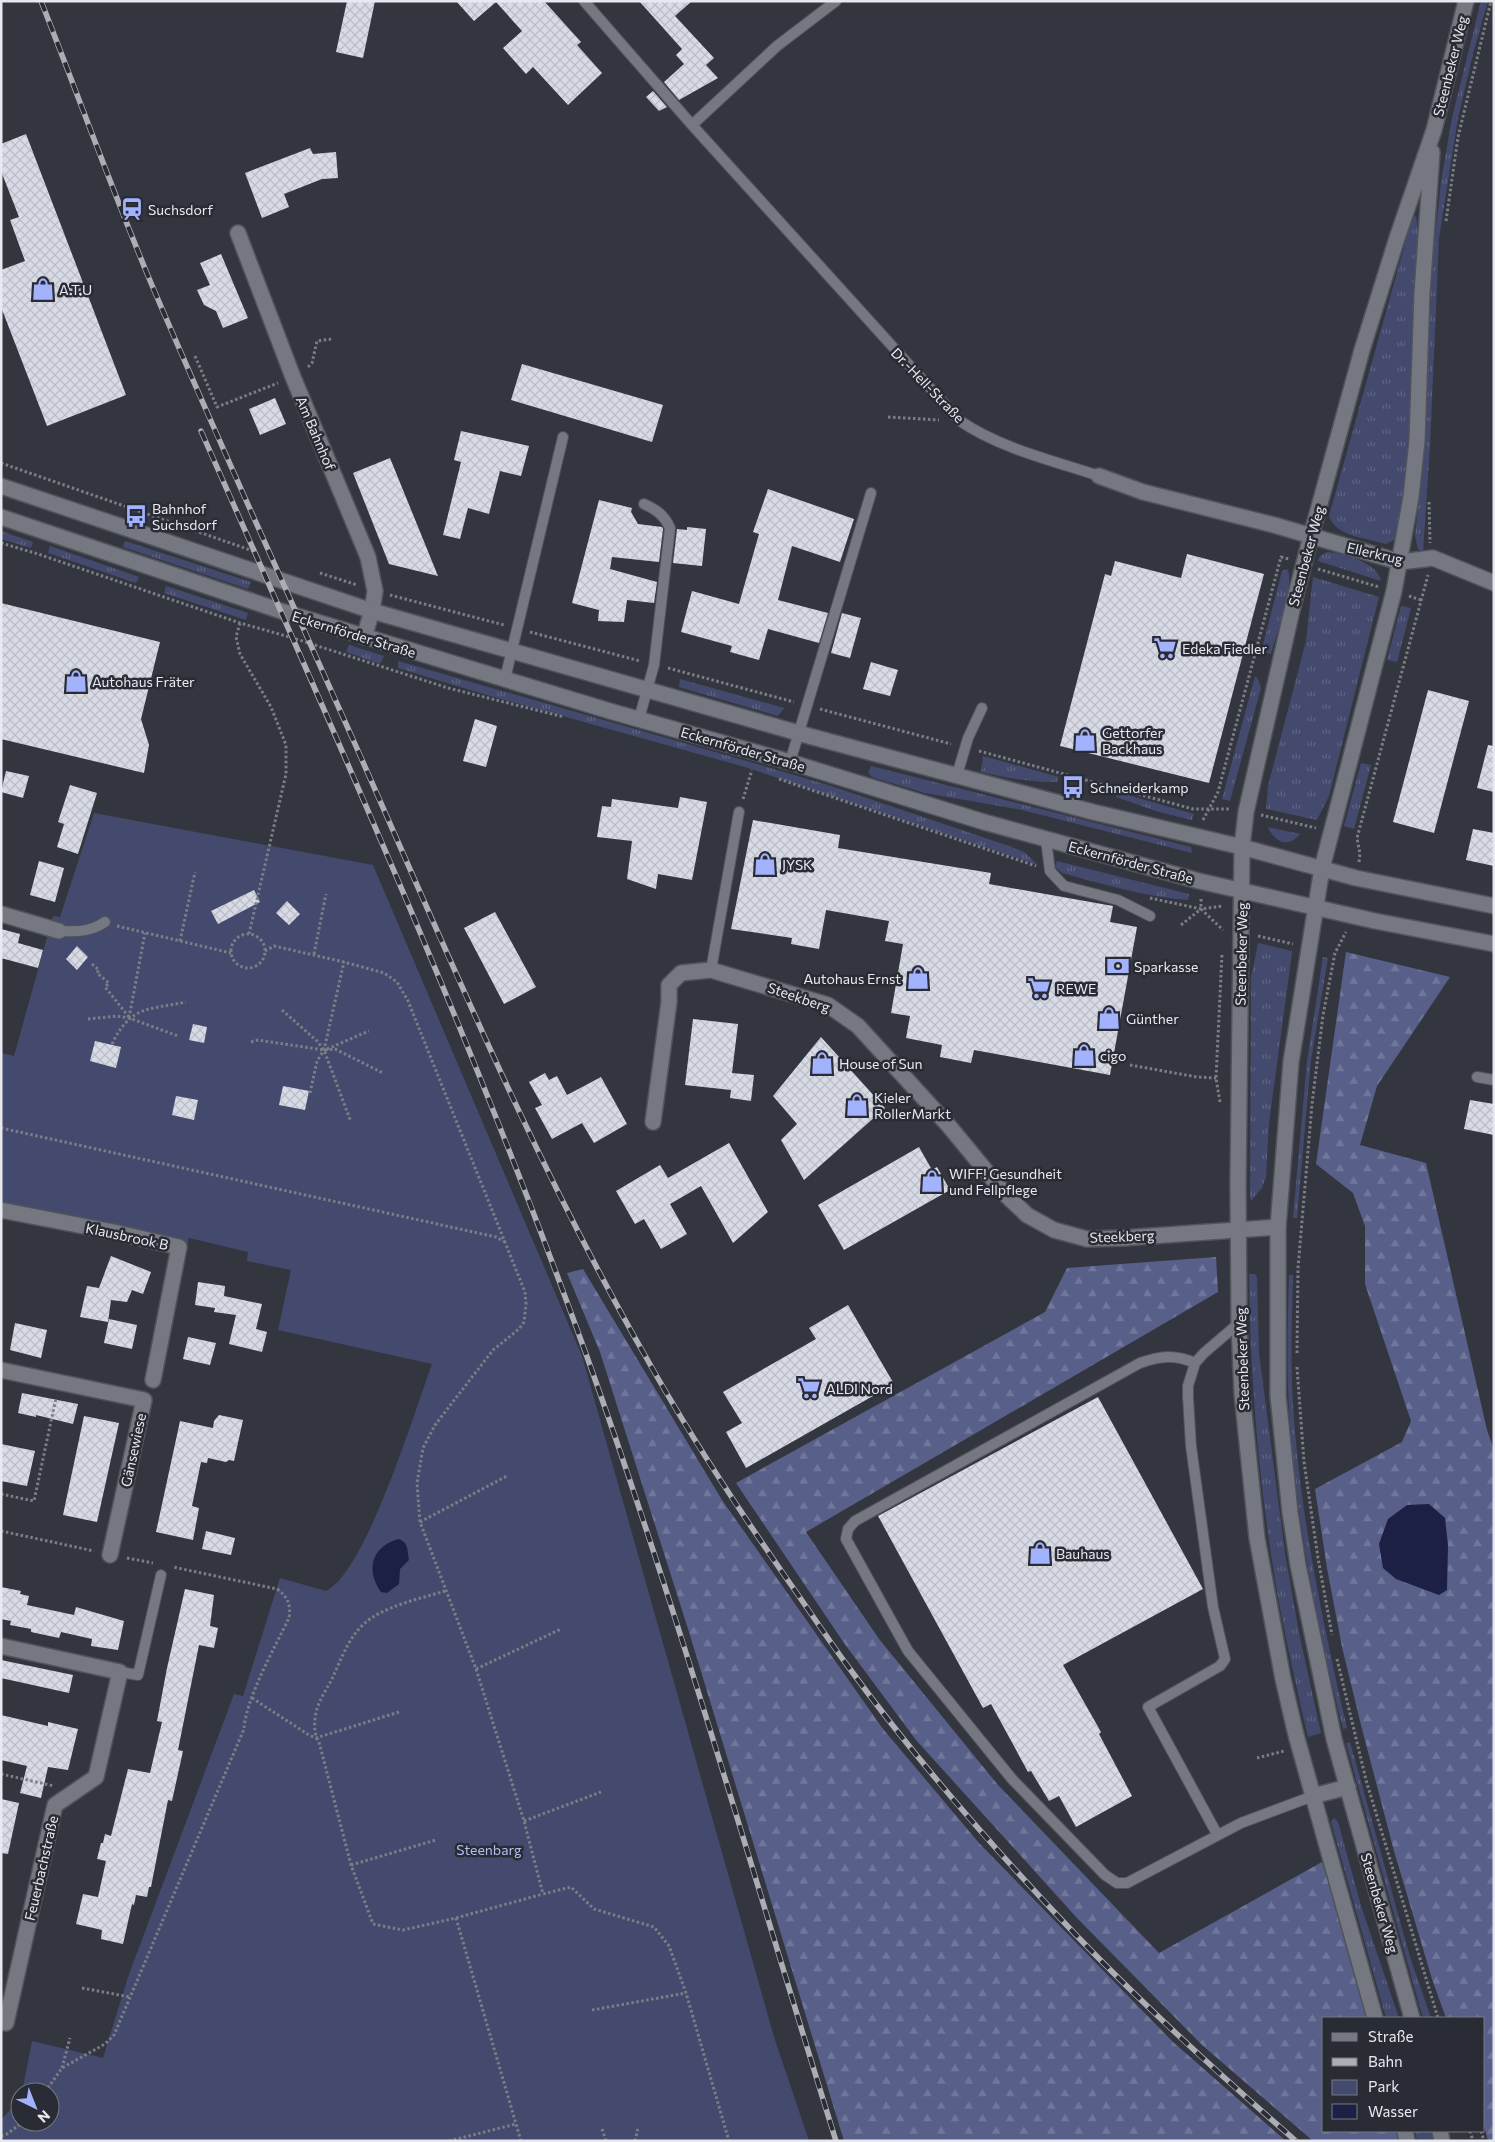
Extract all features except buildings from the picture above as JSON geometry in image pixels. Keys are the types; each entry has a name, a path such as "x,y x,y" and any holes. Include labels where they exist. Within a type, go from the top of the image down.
{"main road":[{"name":"Steenbeker Weg","path":"1375,2017 1313,1796 1283,1679 1257,1538 1242,1394 1239,1323 1242,847 1246,812 1311,536 1362,350 1397,238 1434,130 1466,1"},
{"name":"Steenbeker Weg","path":"1412,2017 1348,1787 1321,1679 1298,1565 1290,1512 1278,1396 1278,1227 1292,1062 1322,868 1400,562 1411,497 1417,441 1424,267 1434,130"},
{"name":"Am Bahnhof","path":"238,233 293,377 368,557 375,591 372,611 364,637"},
{"name":"Dr.-Hell-Straße","path":"1099,476 1143,492 1311,536"},
{"name":"Eckernförder Straße","path":"1,486 372,611 800,732 1093,812 1242,847 1356,878 1494,906"},
{"name":"Eckernförder Straße","path":"1,517 243,599 364,637 790,762 1046,840 1349,916 1494,944"},
{"name":"Ellerkrug","path":"1311,536 1400,562 1433,558 1494,583"},
{"path":"1,914 59,931"},
{"name":"Steekberg","path":"653,1122 669,1002 669,985 681,973 711,970 828,1004 858,1026 949,1126 1005,1194 1028,1215 1054,1230 1087,1239 1278,1227"},
{"name":"Klausbrook B","path":"1,1210 179,1247 153,1380"},
{"name":"Gänsewiese","path":"1,1370 144,1400 110,1554"},
{"path":"1,1646 120,1672"},
{"name":"Feuerbachstraße","path":"1,2022 6,2023 55,1805 96,1777 120,1672"},
{"path":"1313,1796 1348,1787"}],"lane":[{"name":"Dr.-Hell-Straße","path":"584,1 692,125 960,420 977,432 1007,447 1099,476"},
{"path":"692,125 777,46 836,1"},
{"path":"505,679 564,436"},
{"path":"790,762 871,493"},
{"path":"639,719 654,665 670,528 665,518 657,510 644,504"},
{"path":"957,775 968,738 982,708"},
{"path":"711,970 739,812"},
{"path":"1046,840 1050,871 1064,886 1118,900 1150,916"},
{"path":"59,931 78,932 95,929 105,922"},
{"path":"1477,1077 1494,1080"},
{"path":"1218,1834 1148,1707 1220,1666 1225,1659 1213,1606 1191,1446 1188,1386 1195,1363 1239,1323"},
{"path":"1195,1363 1183,1357 1172,1356 1160,1356 1140,1362 855,1520 848,1529 846,1539 908,1651 1012,1779 1105,1875 1117,1883 1127,1883 1218,1834 1260,1815 1313,1796"},
{"path":"120,1672 138,1675 163,1570"}],"path":[{"path":"1446,230 1458,137 1491,1"},
{"path":"195,356 217,407 293,377 312,363 317,341 332,339"},
{"path":"888,417 960,420"},
{"path":"1,463 79,489"},
{"path":"1356,878 1360,854 1358,838 1420,600 1433,558 1429,531 1430,497"},
{"path":"1,543 240,624 293,638 448,688 568,718"},
{"path":"240,624 236,637 240,654 271,707 286,745 287,758 286,774 249,934"},
{"path":"743,767 761,773"},
{"path":"739,812 752,770"},
{"path":"771,776 1015,859"},
{"path":"1210,808 1246,812 1358,838"},
{"path":"180,941 196,872"},
{"path":"314,954 326,894"},
{"path":"1181,925 1201,908"},
{"path":"1333,1640 1318,1558 1304,1462 1297,1367 1298,1268 1311,1113 1324,1016 1335,953 1347,927 1349,916"},
{"path":"105,922 231,953"},
{"path":"1223,928 1335,953"},
{"path":"129,1018 145,933"},
{"path":"265,951 261,940 249,934 241,935 234,940 231,953 235,963 248,968 259,965 265,951 274,946 344,962 392,977 397,982 404,995 525,1292 524,1322 519,1329 493,1350 435,1425 423,1448 417,1483 420,1522 476,1669 524,1821 544,1894"},
{"path":"310,1093 317,1061 324,1050 344,962"},
{"path":"92,964 99,970 97,974 108,983 105,987 129,1018"},
{"path":"112,1044 120,1028 129,1018 140,1012 186,1002"},
{"path":"282,1010 317,1041 324,1050 351,1122"},
{"path":"88,1019 117,1016 129,1018 178,1036"},
{"path":"324,1050 369,1031"},
{"path":"251,1042 258,1040 324,1050 335,1049 383,1073"},
{"path":"1130,1065 1197,1077 1216,1078"},
{"path":"1,1128 486,1235 505,1242"},
{"path":"1,1494 34,1501 56,1395"},
{"path":"420,1522 507,1476"},
{"path":"1,1531 155,1563"},
{"path":"62,2068 105,2044 114,2035 244,1729 244,1717 289,1618 290,1604 277,1589 163,1570"},
{"path":"446,1591 383,1611 358,1629 318,1708 314,1730 316,1738 319,1742 351,1865 373,1924 403,1930 456,1918 571,1887 594,1909 654,1927 669,1946 686,1993 729,2141"},
{"path":"476,1669 562,1629"},
{"path":"1337,1658 1366,1780 1438,2017"},
{"path":"252,1698 316,1738 399,1712"},
{"path":"1257,1758 1300,1747"},
{"path":"1,1774 60,1787 67,1796"},
{"path":"524,1821 601,1792"},
{"path":"351,1865 436,1840"},
{"path":"456,1918 521,2141"},
{"path":"82,1988 130,1997"},
{"path":"592,2010 686,1993"},
{"path":"53,2082 62,2068 70,2038"},
{"path":"449,2141 516,2124"},
{"path":"635,2141 638,2128"},
{"path":"602,2129 606,2141"}],"green space":[{"path":"1481,1 1488,1 1458,118 1439,238 1430,446 1423,553 1418,549 1415,536 1424,447 1432,265 1441,181 1452,118"},
{"path":"1416,216 1418,230 1410,415 1404,493 1394,540 1386,544 1345,533 1333,523 1329,516 1410,226 1413,217"},
{"path":"1,531 33,542 31,548 1,539"},
{"path":"125,541 251,582 248,589 123,547"},
{"path":"50,546 139,577 136,583 48,553"},
{"path":"1327,552 1342,554 1367,564 1379,575 1381,581 1318,561 1320,556"},
{"path":"1287,569 1289,585 1287,597 1271,654 1261,652 1282,571"},
{"path":"1313,577 1379,597 1329,796 1317,820 1266,809 1268,786 1306,641"},
{"path":"166,586 248,613 246,620 164,593"},
{"path":"1401,606 1411,608 1397,662 1387,660"},
{"path":"349,645 384,656 380,664 346,652"},
{"path":"398,661 831,786 1009,846 1024,852 1038,865 745,767 480,693 398,668"},
{"path":"1255,676 1261,688 1230,801 1222,799"},
{"path":"680,679 784,708 778,716 679,687"},
{"path":"983,756 1059,777 1057,782 1038,781 1009,778 981,772"},
{"path":"1361,763 1371,765 1354,829 1344,826"},
{"path":"871,766 1191,847 1192,853 1022,810 925,793 872,777 868,773"},
{"path":"1117,792 1194,814 1192,820 1159,812 1116,797"},
{"name":"Steenbarg","path":"94,813 373,865 582,1356 774,2037 809,2141 1,2141 1,2120 10,2110 10,2132 60,2132 60,2082 24,2082 32,2041 103,2058 128,1977 234,1694 243,1696 280,1578 326,1591 341,1578 357,1554 388,1488 432,1364 278,1330 291,1270 247,1261 248,1252 189,1238 187,1245 1,1204 1,1053 14,1056 53,916 60,917"},
{"path":"1268,827 1300,834 1291,841 1282,842 1274,837"},
{"path":"1057,861 1189,894 1188,900 1140,893 1062,873 1055,867"},
{"path":"1258,943 1292,951 1292,953 1269,1123 1266,1177 1262,1188 1251,1201 1251,978"},
{"path":"1346,952 1450,977 1377,1086 1360,1145 1426,1163 1487,1430 1494,1450 1494,2141 1488,2141 1485,2130 1485,2017 1446,2017 1432,1979 1394,1851 1361,1725 1342,1647 1327,1568 1315,1489 1402,1442 1411,1421 1365,1284 1365,1226 1353,1193 1316,1164"},
{"path":"1323,957 1328,958 1311,1060 1297,1218 1293,1218 1307,1061"},
{"path":"1216,1257 1218,1292 806,1532 879,1639 998,1785 1159,1953 1322,1862 1369,2017 1322,2017 1322,2132 1398,2132 1400,2141 1313,2141 1202,2045 1077,1918 916,1740 844,1643 736,1483 1045,1312 1067,1268"},
{"path":"583,1269 722,1500 883,1729 979,1843 1173,2042 1286,2141 844,2141 689,1632 600,1352 567,1273"},
{"path":"1249,1274 1255,1274 1257,1278 1259,1353 1285,1553 1299,1633 1321,1733 1308,1737 1283,1623 1266,1519 1255,1414"},
{"path":"1289,1275 1293,1275 1292,1385 1299,1471 1319,1601 1347,1728 1343,1729 1314,1601 1294,1472 1288,1385"},
{"path":"1350,1742 1410,1957 1431,2017 1423,2017 1346,1743"},
{"path":"1334,1818 1338,1822 1362,1909 1399,2017 1386,2017 1331,1822"},
{"path":"1415,2132 1431,2132 1433,2141 1417,2141"}],"water":[{"path":"1429,1504 1445,1518 1448,1545 1447,1590 1439,1595 1396,1579 1383,1568 1379,1544 1388,1519 1407,1505"},
{"path":"398,1539 406,1544 409,1560 400,1569 399,1584 387,1593 381,1592 373,1575 372,1567 374,1560 382,1547"}],"railway":[{"path":"41,1 151,283 458,978 529,1133 606,1285 663,1388 733,1500 825,1634 900,1735 956,1803 1075,1934 1128,1988 1296,2141"},
{"path":"201,431 402,889 543,1237 586,1354 653,1549 836,2141"}],"place":[{"name":"Suchsdorf","path":"132,209"},
{"name":"A.T.U","path":"43,289"},
{"name":"Bahnhof Suchsdorf","path":"136,516"},
{"name":"Edeka Fiedler","path":"1165,648"},
{"name":"Autohaus Fräter","path":"76,681"},
{"name":"Gettorfer Backhaus","path":"1085,740"},
{"name":"Schneiderkamp","path":"1073,787"},
{"name":"JYSK","path":"765,864"},
{"name":"Sparkasse","path":"1118,966"},
{"name":"Autohaus Ernst","path":"918,978"},
{"name":"REWE","path":"1039,988"},
{"name":"Günther","path":"1109,1018"},
{"name":"cigo","path":"1084,1055"},
{"name":"House of Sun","path":"822,1063"},
{"name":"Kieler RollerMarkt","path":"857,1105"},
{"name":"WIFF! Gesundheit und Fellpflege","path":"932,1181"},
{"name":"ALDI Nord","path":"809,1388"},
{"name":"Bauhaus","path":"1040,1553"}]}
